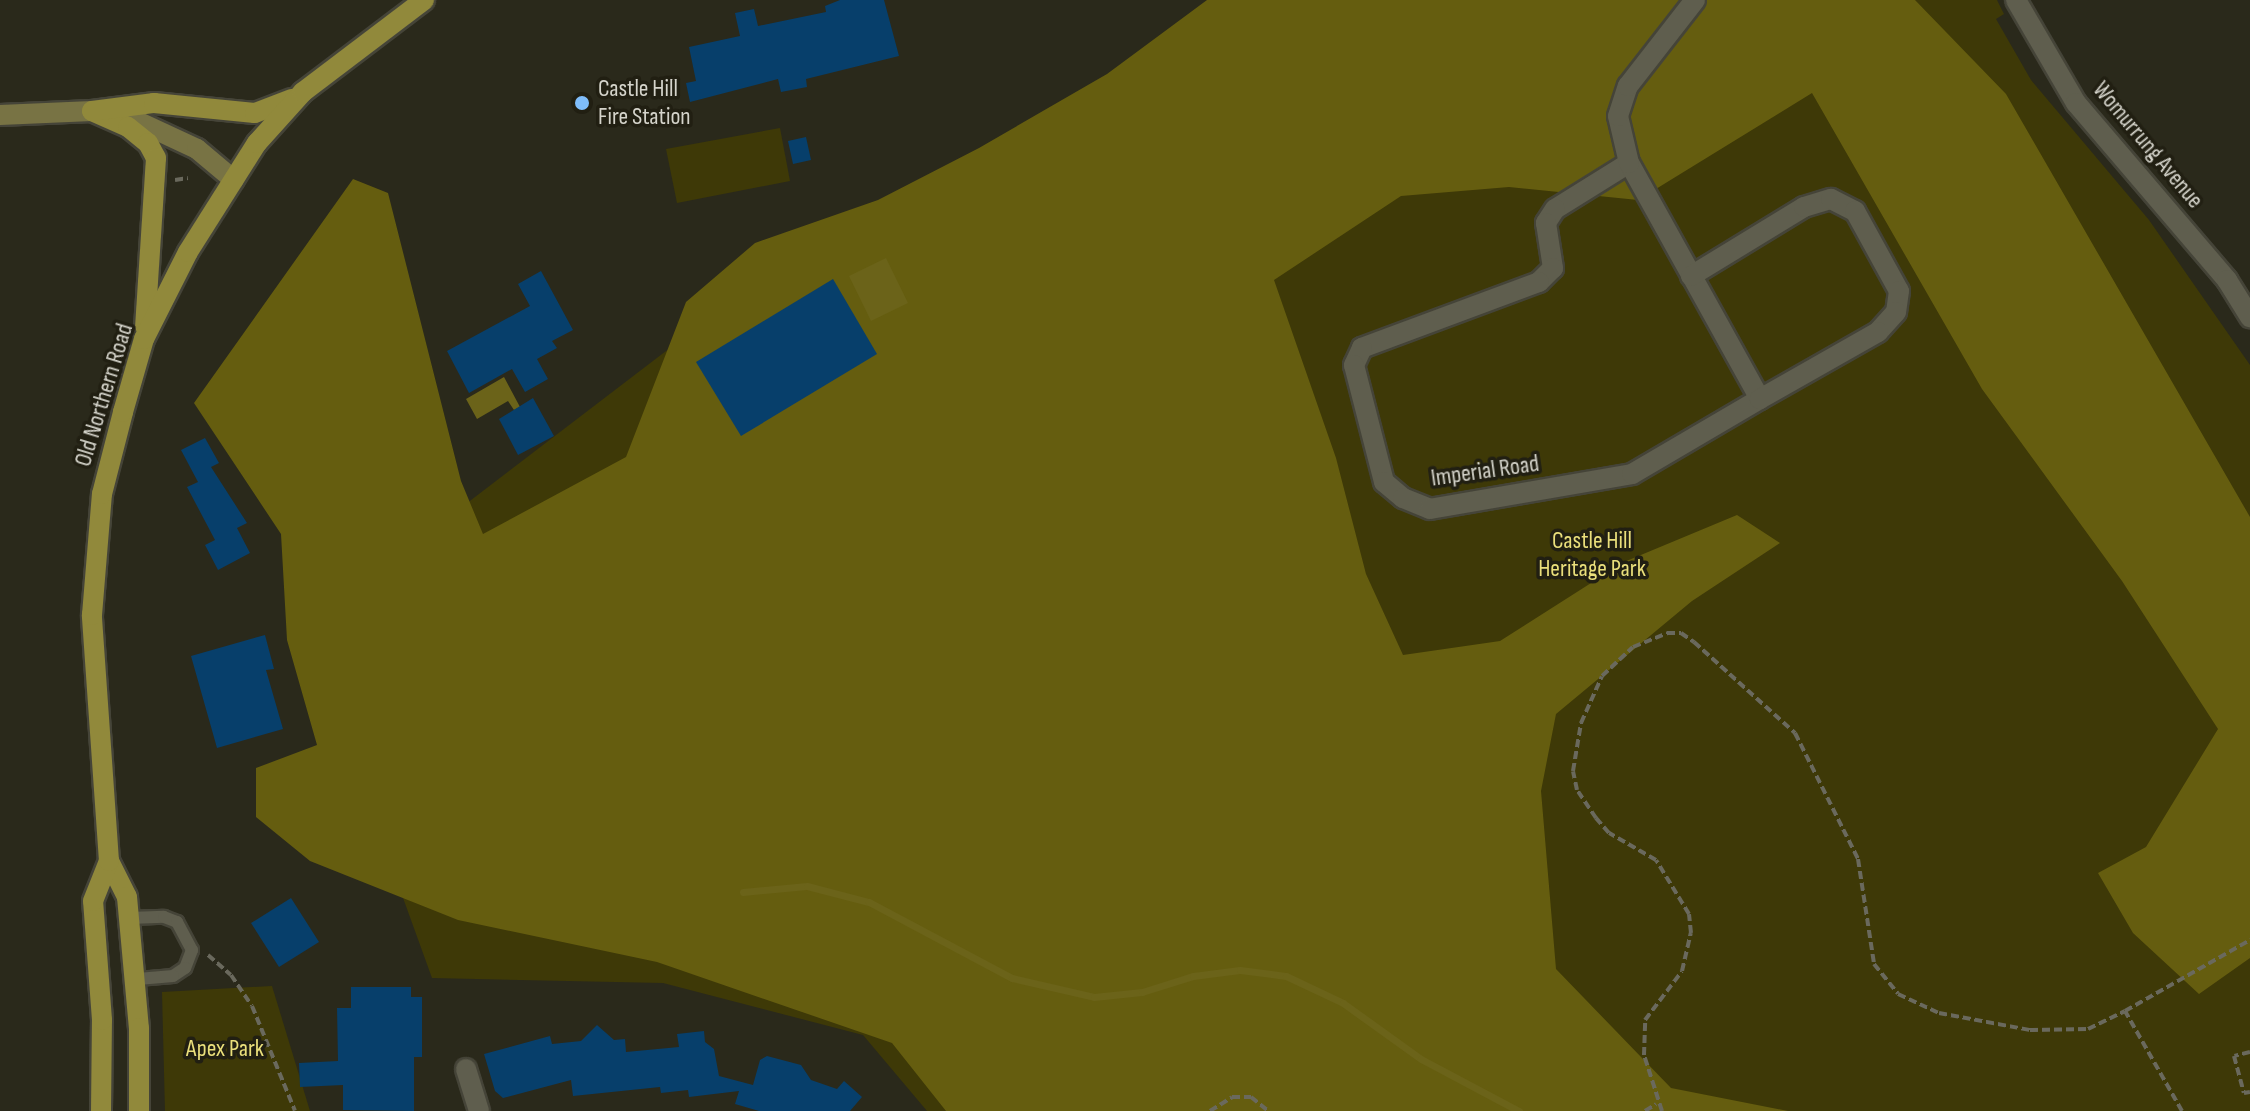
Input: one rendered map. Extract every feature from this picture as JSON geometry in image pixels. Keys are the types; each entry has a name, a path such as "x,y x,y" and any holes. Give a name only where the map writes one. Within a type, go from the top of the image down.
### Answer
{"main road":[{"name":"Old Northern Road","path":"139,1111 135,979 127,897 109,861 95,687 95,557 102,494 144,339 188,252 257,143 303,92 424,0"},
{"path":"0,115 92,111 154,103 255,113 303,92"},
{"path":"92,111 170,133 234,180"},
{"path":"92,111 128,127 148,143 156,158 144,339"},
{"name":"Old Northern Road","path":"101,1111 102,1020 93,901 109,861"}],"street":[{"path":"1691,276 1804,207 1831,199 1855,211 1899,291 1896,312 1878,332 1760,399 1691,276 1629,163 1618,116 1628,86 1695,0"},
{"name":"Womurrung Avenue","path":"2016,0 2076,103 2227,280 2250,317"},
{"name":"Imperial Road","path":"1629,163 1555,209 1546,223 1553,268 1539,282 1362,348 1354,365 1384,482 1403,498 1430,509 1632,474 1760,399"},
{"path":"466,1069 479,1111"}],"lane":[{"path":"129,918 171,919 188,938 192,950 185,968 173,976 135,979"}],"path":[{"path":"172,181 188,178"},
{"path":"1662,1111 1644,1055 1645,1020 1682,971 1691,923 1656,860 1609,833 1577,790 1573,771 1581,723 1602,676 1633,647 1667,633 1681,633 1694,642 1795,733 1858,859 1870,953 1880,976 1898,994 1939,1013 2058,1032 2088,1029 2250,940"},
{"path":"188,938 231,975 252,1006 295,1111"},
{"path":"2125,1011 2182,1111"},
{"path":"2250,1052 2234,1056 2244,1093 2250,1092"},
{"path":"1210,1111 1232,1097 1251,1097 1268,1111"},
{"path":"1645,1111 1657,1103"}],"green space":[{"name":"Castle Hill Heritage Park","path":"1255,0 1997,0 2004,14 1996,19 2031,80 2149,220 2250,365 2250,1111 927,1111 863,1035 663,983 432,978 305,627 666,351"},
{"path":"780,128 790,181 677,203 666,149"},
{"name":"Apex Park","path":"272,986 310,1111 165,1111 162,992"}],"shaded area":[{"name":"Castle Hill Heritage Park","path":"1207,0 1915,0 2006,94 2250,517 2250,958 2199,994 2133,933 2098,873 2146,847 2218,729 2122,581 1982,389 1812,93 1638,200 1509,187 1401,196 1274,280 1336,458 1366,574 1403,655 1500,641 1624,562 1737,515 1780,543 1692,601 1556,714 1541,791 1556,969 1671,1088 1788,1111 946,1111 892,1043 657,962 458,920 310,861 256,817 256,768 317,745 287,640 281,534 194,403 353,179 388,193 461,481 483,534 626,457 686,302 755,243 878,200 979,148 1107,74"},
{"path":"886,258 908,303 871,321 849,276"},
{"path":"504,377 520,407 514,410 508,401 477,419 466,399"}],"building":[{"path":"840,0 884,0 899,56 806,79 807,87 781,92 778,79 690,102 686,83 696,81 689,47 740,36 735,13 754,9 758,26 826,12 825,6"},
{"path":"806,137 811,160 793,164 788,141"},
{"path":"541,271 573,330 552,341 557,348 537,359 548,379 525,392 512,369 469,393 447,351 530,306 518,284"},
{"path":"833,279 877,354 741,436 696,362"},
{"path":"533,398 554,436 518,455 499,419"},
{"path":"205,438 219,463 211,467 247,523 237,528 250,553 218,570 205,545 215,540 187,487 198,482 181,450"},
{"path":"265,635 274,669 266,670 283,729 217,748 191,656"},
{"path":"291,898 319,942 279,967 251,923"},
{"path":"351,987 411,987 411,997 422,997 422,1057 414,1057 414,1111 343,1110 343,1085 300,1087 299,1063 338,1061 337,1008 351,1008"},
{"path":"597,1025 614,1040 625,1039 626,1052 679,1047 677,1034 704,1031 705,1042 714,1049 719,1076 753,1085 760,1060 767,1056 801,1065 811,1080 837,1089 844,1081 862,1097 850,1111 759,1111 735,1104 739,1091 689,1097 688,1090 661,1093 660,1087 573,1096 571,1080 503,1098 495,1091 484,1054 550,1036 552,1044 581,1041"}],"waterway":[{"path":"743,892 807,886 869,902 1012,978 1094,997 1142,992 1193,976 1240,970 1286,976 1343,1003 1421,1059 1519,1111"}],"place":[{"name":"Castle Hill Fire Station","path":"582,103"}]}
